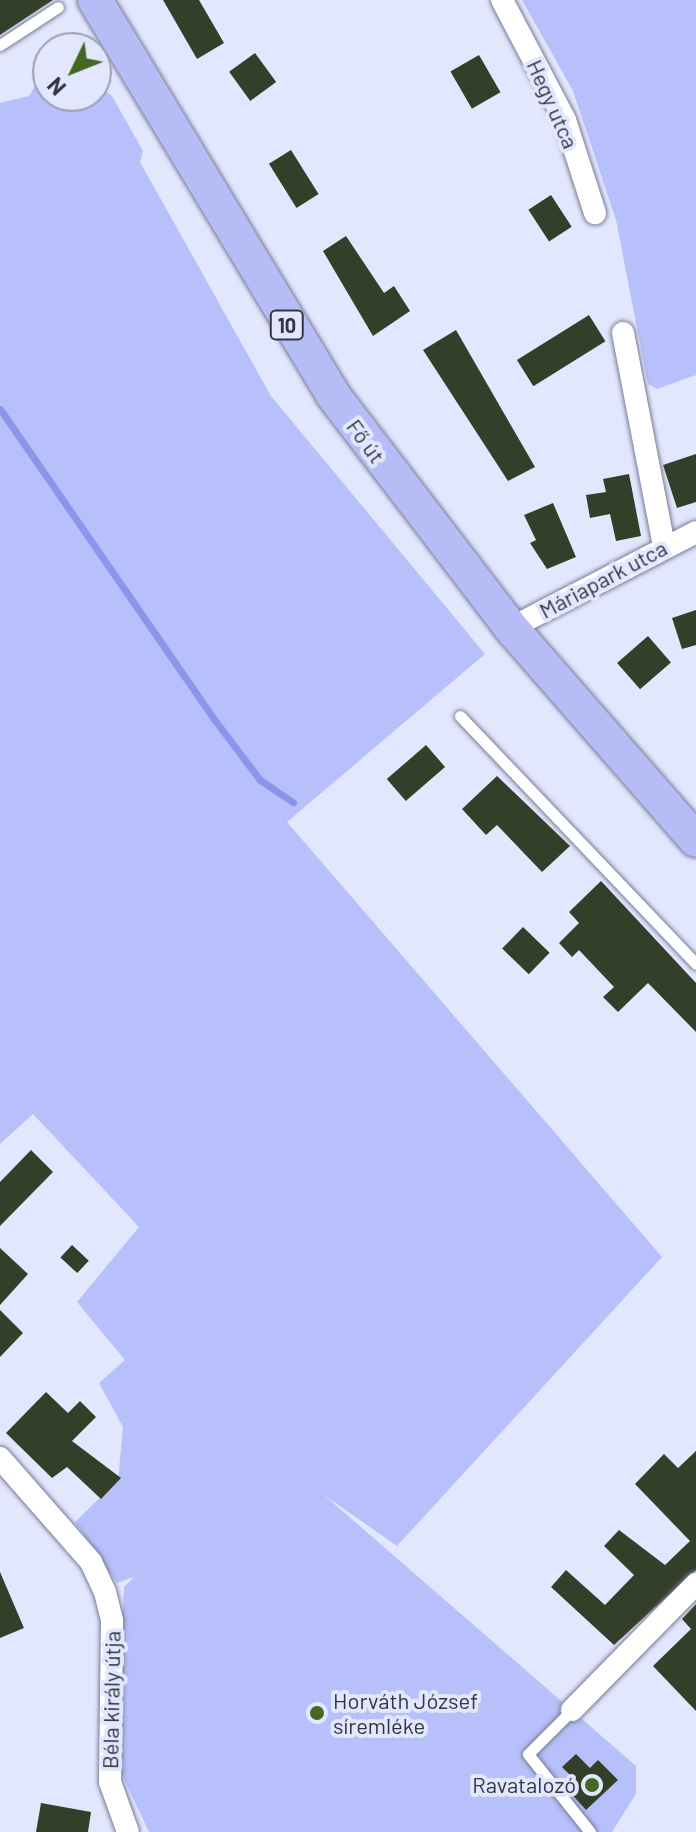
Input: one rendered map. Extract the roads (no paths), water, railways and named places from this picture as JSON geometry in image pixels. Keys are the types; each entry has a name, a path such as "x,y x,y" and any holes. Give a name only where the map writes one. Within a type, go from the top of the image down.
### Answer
{"main road":[{"name":"Fő út","path":"95,0 333,395 511,628 696,840"}],"street":[{"name":"Hegy utca","path":"502,0 565,120 595,213"},
{"path":"623,333 664,546"},
{"name":"Máriapark utca","path":"511,628 696,532"},
{"name":"Béla király útja","path":"0,1458 91,1562 105,1592 112,1621 110,1782 128,1832"},
{"path":"572,1710 696,1584"}],"lane":[{"path":"0,45 58,7"},
{"path":"460,716 696,964"},
{"path":"572,1710 528,1754 590,1832"}],"waterway":[{"path":"0,409 214,719 260,780 293,802"}],"place":[{"name":"Horváth József síremléke","path":"317,1713"},
{"name":"Ravatalozó","path":"592,1785"}]}
